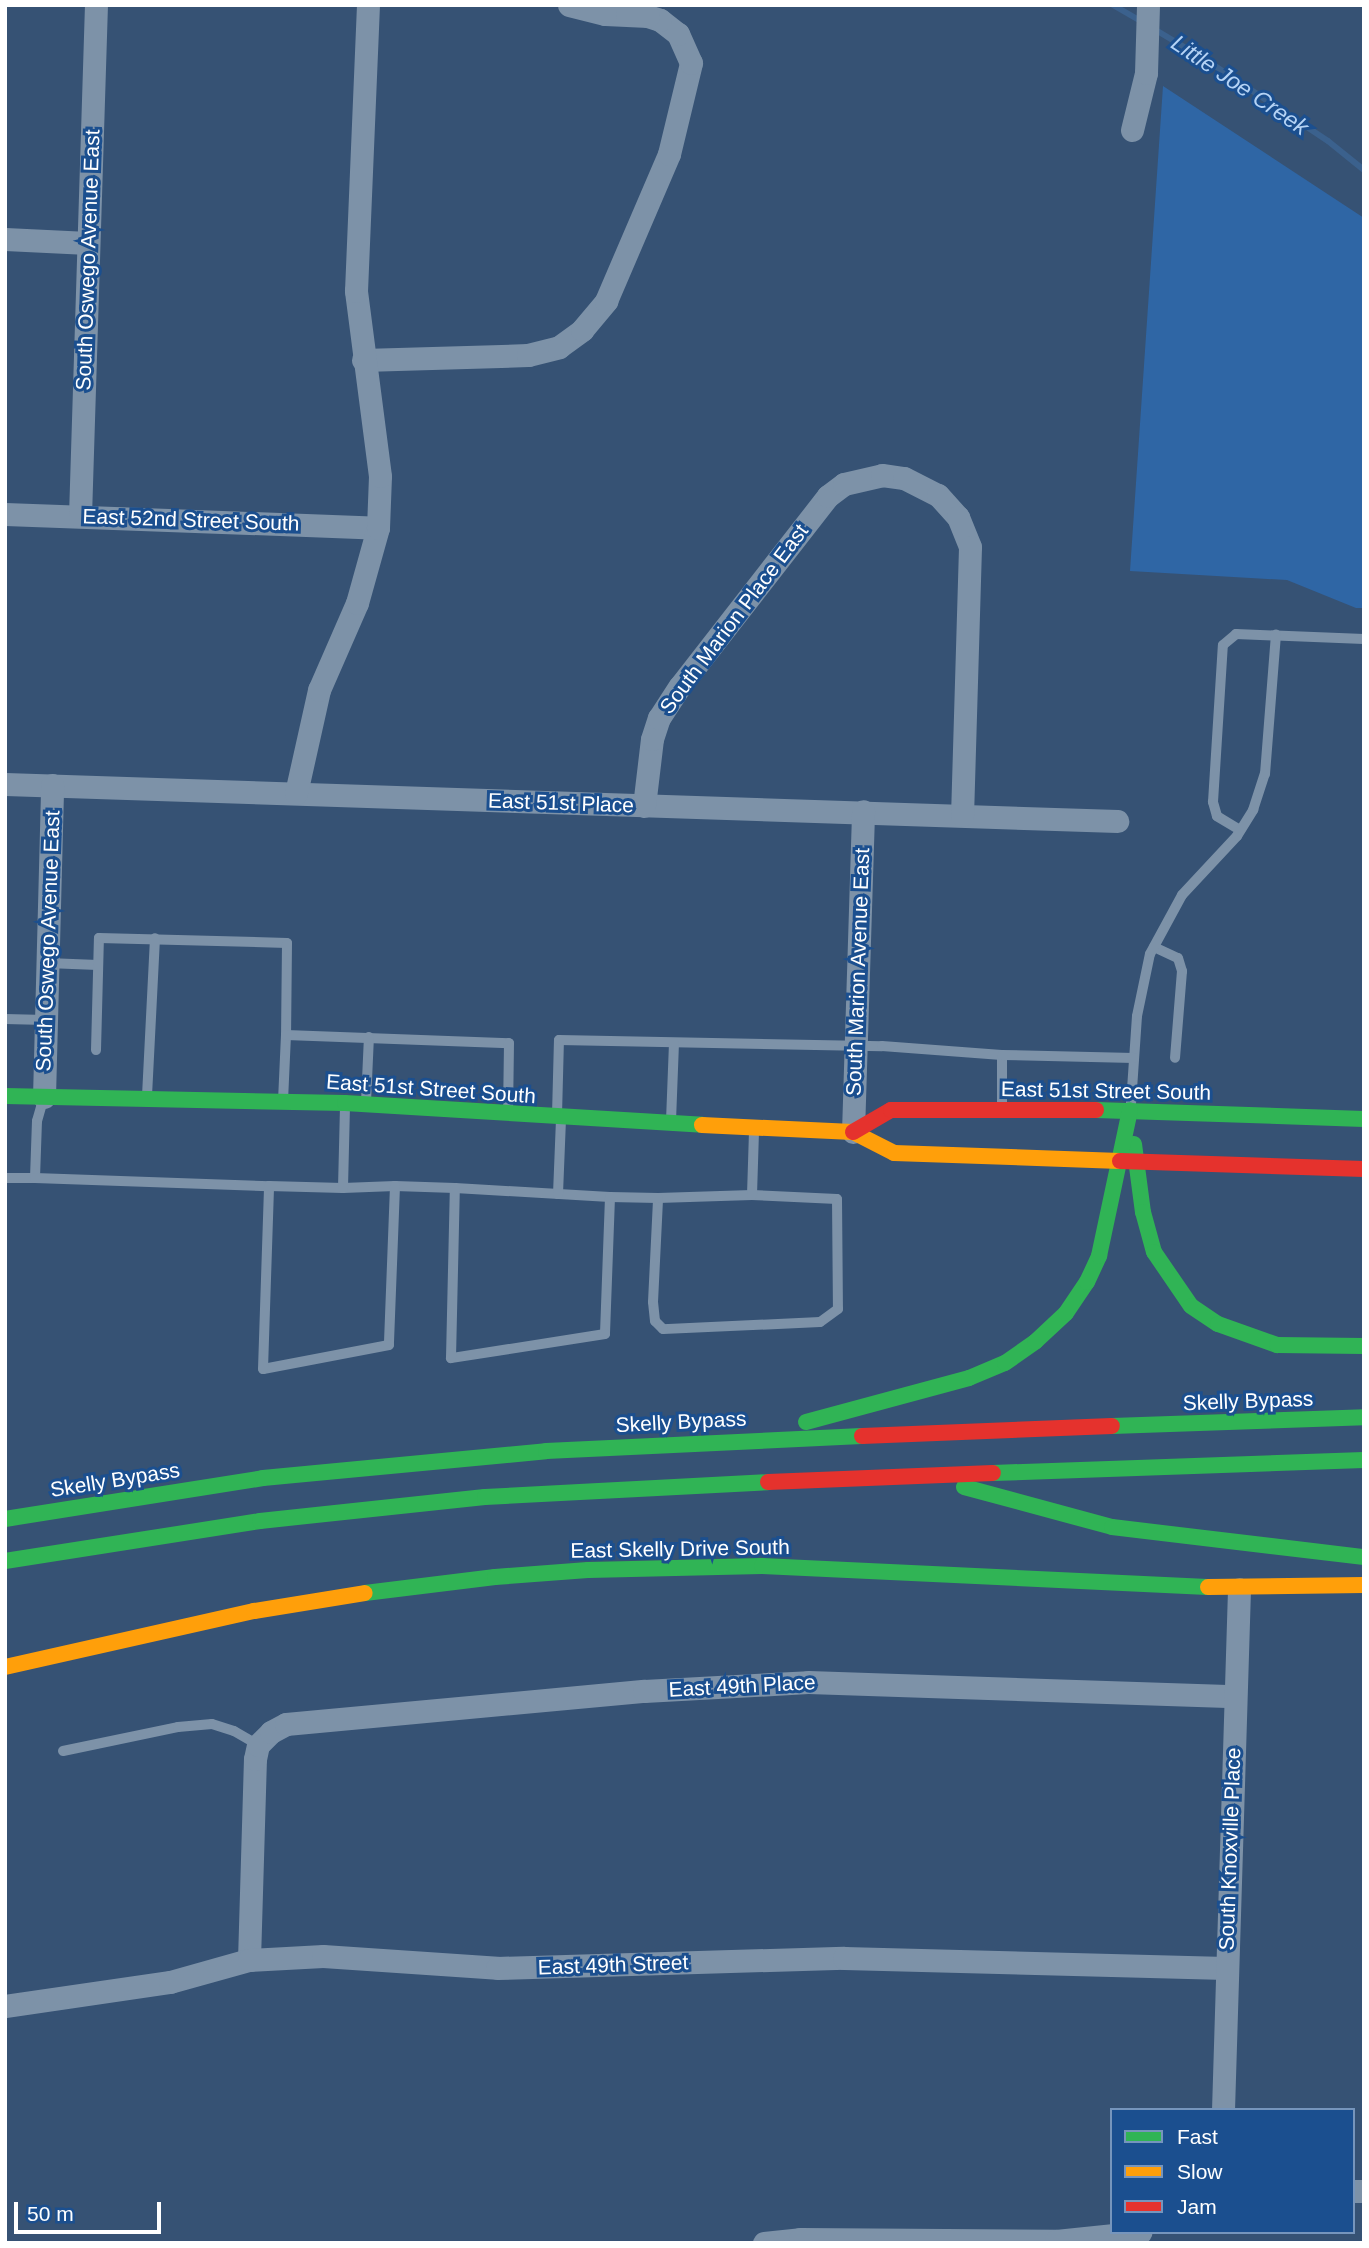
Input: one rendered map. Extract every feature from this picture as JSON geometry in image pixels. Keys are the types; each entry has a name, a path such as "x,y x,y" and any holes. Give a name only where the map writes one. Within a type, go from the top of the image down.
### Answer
{"main road":[{"name":"East 51st Street South","path":"5,1096 345,1103 559,1118 853,1132 894,1153 1364,1169"},
{"name":"East 51st Street South","path":"853,1132 891,1110 1130,1110 1364,1119"},
{"path":"742,1440 970,1378 1005,1363 1035,1342 1066,1313 1095,1265 1110,1215 1130,1110"},
{"path":"1130,1110 1143,1212 1154,1252 1191,1306 1218,1324 1277,1345 1364,1346"},
{"name":"Skelly Bypass","path":"5,1520 236,1482 413,1461 742,1440 1364,1417"},
{"path":"5,1561 260,1521 485,1497 644,1486 1364,1461"},
{"path":"925,1476 1112,1527 1364,1557"},
{"name":"East Skelly Drive South","path":"5,1667 227,1616 332,1597 482,1578 588,1570 762,1566 1239,1589 1364,1585"}],"street":[{"name":"South Oswego Avenue East","path":"80,516 96,5"},
{"path":"296,793 319,690 357,603 378,528 380,476 363,360 356,280 368,5"},
{"path":"363,360 528,355 559,347 582,330 606,301 668,154 691,63 684,43 670,28 648,16 605,14 569,5"},
{"path":"1132,130 1146,73 1148,5"},
{"path":"5,239 88,243"},
{"name":"South Marion Place East","path":"644,806 652,738 659,718 680,686 828,496 851,481 882,475 904,478 938,495 958,517 970,547 962,815"},
{"name":"East 52nd Street South","path":"5,514 378,528"},
{"name":"East 51st Place","path":"5,784 1117,821"},
{"name":"South Oswego Avenue East","path":"44,1097 52,785"},
{"name":"South Marion Avenue East","path":"853,1132 863,811"},
{"name":"South Knoxville Place","path":"1223,2108 1239,1589"},
{"name":"East 49th Place","path":"258,1745 271,1732 286,1724 738,1684 885,1683 1235,1696"},
{"path":"249,1960 255,1759 258,1745"},
{"name":"East 49th Street","path":"5,2006 170,1982 249,1960 323,1956 497,1968 844,1958 1226,1968"},
{"path":"764,2243 800,2239 1056,2241 1122,2234"}],"lane":[{"path":"1240,830 1217,816 1213,802 1223,645 1236,634 1364,639"},
{"path":"1130,1110 1137,1016 1154,947 1182,895 1240,830 1253,810 1265,774 1276,635"},
{"path":"96,1050 99,938 287,943 283,1102"},
{"path":"147,1098 156,939"},
{"path":"1154,947 1178,958 1182,971 1175,1058"},
{"path":"47,963 99,965"},
{"path":"5,1019 46,1020"},
{"path":"286,1035 509,1043 508,1115"},
{"path":"366,1105 369,1037"},
{"path":"558,1194 559,1040 855,1047 1002,1055 1134,1058"},
{"path":"671,1124 674,1043"},
{"path":"1002,1055 1002,1110"},
{"path":"35,1178 37,1121 44,1097"},
{"path":"343,1188 345,1103"},
{"path":"752,1195 754,1128"},
{"path":"5,1178 343,1188 395,1186 610,1197 752,1195 837,1199 838,1309 820,1322 663,1329 655,1321 653,1302 658,1198"},
{"path":"270,1186 263,1368 389,1345 395,1186"},
{"path":"455,1188 451,1358 605,1334 610,1197"},
{"path":"63,1751 178,1727 212,1724 234,1731 258,1745"}],"shaded area":[{"path":"1163,86 1364,218 1364,608 1356,608 1287,580 1130,571"}],"waterway":[{"name":"Little Joe Creek","path":"1113,5 1142,22"},
{"name":"Little Joe Creek","path":"1154,29 1328,141 1364,170"}],"traffic: fast":[{"path":"5,1096 345,1103 702,1125"},
{"path":"1096,1110 1364,1119"},
{"path":"806,1422 969,1378 1005,1363 1035,1342 1066,1313 1087,1282 1099,1256 1130,1110"},
{"path":"1134,1144 1143,1212 1154,1252 1191,1306 1218,1324 1277,1345 1364,1346"},
{"path":"1112,1426 1364,1417"},
{"path":"5,1519 263,1478 546,1451 862,1436"},
{"path":"993,1473 1364,1460"},
{"path":"5,1561 260,1521 485,1497 768,1482"},
{"path":"964,1487 1112,1527 1364,1557"},
{"path":"365,1593 495,1577 588,1570 762,1566 1208,1587"}],"traffic: slow":[{"path":"702,1125 853,1132 894,1153 1120,1161"},
{"path":"1208,1587 1364,1585"},
{"path":"5,1667 254,1611 365,1593"}],"traffic: jam":[{"path":"853,1132 891,1110 1096,1110"},
{"path":"1120,1161 1364,1169"},
{"path":"862,1436 1112,1426"},
{"path":"768,1482 993,1473"}]}
